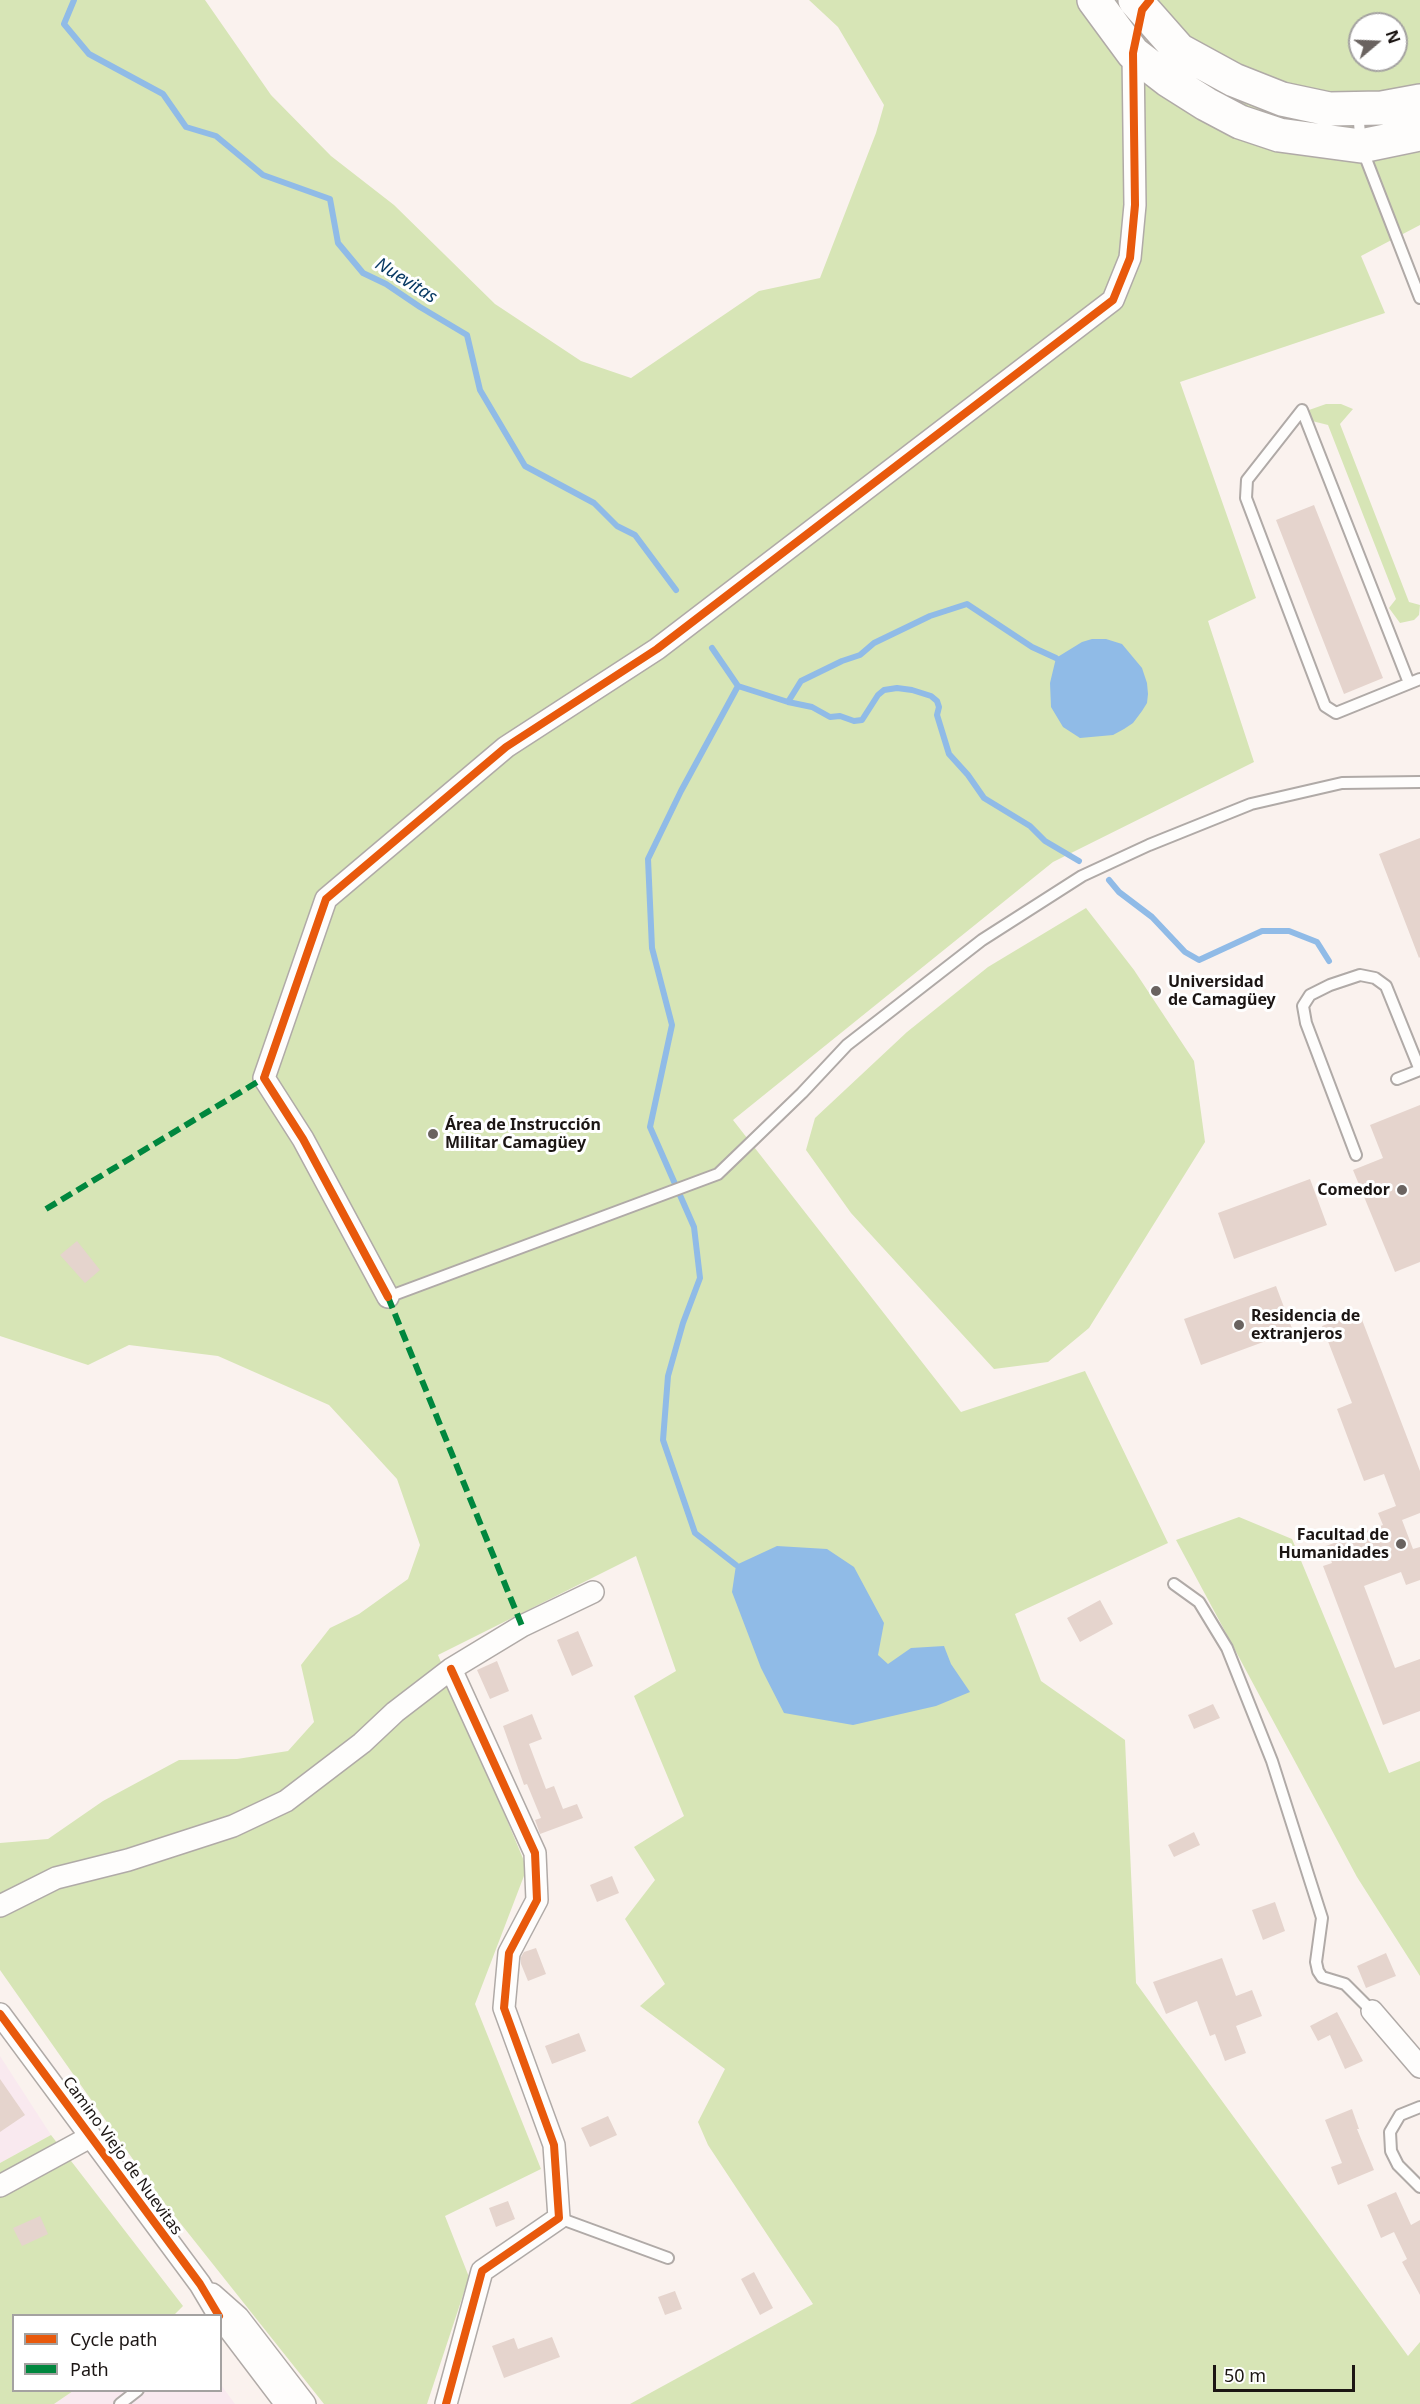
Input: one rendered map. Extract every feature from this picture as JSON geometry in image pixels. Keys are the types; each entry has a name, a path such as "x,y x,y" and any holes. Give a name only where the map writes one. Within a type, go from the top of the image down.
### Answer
{"main road":[{"path":"1094,0 1133,53 1187,92 1240,122 1279,135 1361,146 1420,134"},
{"path":"1135,0 1179,50 1234,80 1282,99 1329,109 1382,108 1420,101"}],"street":[{"path":"388,1297 303,1139 264,1078 326,899 506,747 657,649 1113,300 1130,258 1135,206 1133,53"},
{"path":"0,1906 56,1878 128,1860 234,1826 285,1801 362,1743 395,1712 451,1669 522,1626 593,1592"},
{"path":"446,2404 482,2271 559,2218 554,2145 504,2008 509,1953 537,1900 535,1852 451,1669"},
{"path":"1372,2012 1420,2067"},
{"name":"Camino Viejo de Nuevitas","path":"0,2014 200,2284 220,2314"},
{"path":"0,2186 90,2137"},
{"name":"Camino Viejo de Nuevitas","path":"225,2322 286,2404"},
{"name":"Camino Viejo de Nuevitas","path":"225,2322 305,2404"}],"lane":[{"path":"1357,109 1361,146 1420,298"},
{"path":"1302,410 1415,681 1336,713 1325,706 1246,498 1248,480 1302,410"},
{"path":"388,1297 718,1174 802,1093 847,1045 982,940 1082,876 1149,845 1251,804 1342,783 1420,782"},
{"path":"1356,1155 1306,1023 1304,1005 1310,994 1360,975 1375,978 1386,986 1420,1070 1397,1079"},
{"path":"1174,1584 1199,1602 1211,1619 1227,1648 1272,1761 1322,1918 1316,1962 1318,1971 1322,1977 1345,1984 1372,2012"},
{"path":"1420,2107 1400,2115 1390,2132 1391,2151 1398,2165 1420,2187"},
{"path":"559,2218 668,2258"},
{"path":"122,2403 137,2392"}],"shaded area":[{"path":"0,2056 51,2135 0,2163"},
{"path":"222,2386 235,2404 54,2404 72,2392 222,2392"}],"green space":[{"path":"0,0 205,0 271,95 331,156 394,205 495,304 581,361 631,378 759,291 820,278 876,133 884,105 838,27 809,0 1420,0 1420,225 1361,256 1385,313 1180,382 1256,598 1208,621 1254,762 1053,862 733,1120 961,1412 1085,1371 1168,1543 1015,1614 1041,1681 1125,1740 1136,1983 1408,2356 1420,2342 1420,2404 630,2404 813,2304 708,2145 698,2122 725,2069 640,2006 665,1984 625,1919 655,1880 634,1847 684,1816 634,1696 676,1671 636,1556 438,1655 527,1868 475,2004 541,2169 445,2216 469,2277 427,2404 324,2404 158,2195 0,1970 0,1843 48,1839 103,1801 179,1760 237,1759 288,1751 314,1722 301,1665 330,1628 359,1614 408,1579 420,1545 397,1479 329,1405 218,1356 129,1345 88,1365 0,1336"},
{"path":"1326,404 1341,404 1353,409 1340,424 1409,602 1420,605 1419,615 1414,620 1400,623 1389,608 1396,599 1328,425 1312,421 1309,410"},
{"path":"1086,908 1134,970 1194,1061 1205,1142 1089,1328 1048,1362 994,1369 851,1213 806,1150 815,1118 907,1032 988,967"},
{"path":"1239,1517 1292,1539 1389,1773 1420,1761 1420,1976 1357,1877 1176,1540"},
{"path":"51,2135 183,2306 175,2314 12,2314 12,2392 72,2392 54,2404 0,2404 0,2163"}],"water":[{"path":"1106,639 1122,644 1142,668 1147,683 1147,703 1133,723 1113,735 1080,738 1063,727 1051,707 1050,683 1056,658 1082,642"},
{"path":"777,1546 827,1549 854,1567 884,1623 878,1655 888,1664 911,1648 944,1646 951,1664 970,1692 936,1706 853,1725 784,1713 761,1668 732,1592 736,1565"}],"building":[{"path":"1314,505 1383,678 1344,694 1276,520"},
{"path":"1420,838 1420,957 1419,958 1379,854"},
{"name":"Comedor","path":"1420,1105 1420,1262 1395,1272 1353,1170 1383,1158 1370,1125"},
{"path":"1310,1179 1327,1225 1234,1259 1218,1213"},
{"path":"77,1241 100,1270 85,1283 60,1255"},
{"name":"Residencia de extranjeros","path":"1276,1286 1293,1331 1201,1365 1184,1319"},
{"path":"1359,1312 1420,1471 1420,1513 1402,1520 1413,1549 1420,1547 1420,1580 1406,1585 1401,1572 1364,1586 1395,1668 1420,1659 1420,1711 1383,1725 1323,1566 1332,1563 1326,1546 1383,1525 1378,1513 1396,1506 1384,1474 1364,1481 1337,1409 1352,1403 1322,1326"},
{"path":"1100,1600 1113,1624 1080,1642 1067,1618"},
{"path":"578,1631 593,1666 572,1676 557,1640"},
{"path":"497,1661 509,1691 490,1699 477,1670"},
{"path":"1213,1704 1220,1718 1194,1729 1188,1715"},
{"path":"532,1714 542,1739 529,1744 546,1789 554,1786 563,1809 577,1804 583,1818 540,1834 535,1820 541,1818 527,1784 524,1785 503,1726"},
{"path":"1194,1832 1200,1845 1174,1857 1168,1845"},
{"path":"612,1876 619,1893 597,1902 590,1885"},
{"path":"1275,1902 1285,1931 1263,1940 1252,1910"},
{"path":"536,1948 546,1974 528,1981 521,1964 521,1957 524,1952"},
{"path":"1386,1953 1396,1976 1366,1988 1357,1966"},
{"path":"1222,1958 1236,1996 1252,1990 1262,2016 1236,2026 1246,2053 1225,2061 1215,2034 1210,2036 1197,2001 1166,2014 1153,1982"},
{"path":"1337,2012 1363,2061 1345,2069 1330,2035 1318,2041 1310,2026"},
{"path":"579,2033 586,2051 552,2064 545,2046"},
{"path":"0,2079 25,2115 0,2132"},
{"path":"1352,2109 1359,2129 1357,2129 1374,2170 1338,2185 1331,2167 1342,2163 1325,2120"},
{"path":"608,2116 617,2135 590,2147 581,2128"},
{"path":"1396,2192 1411,2225 1420,2220 1420,2295 1402,2262 1407,2259 1394,2232 1381,2238 1367,2205"},
{"path":"508,2201 515,2219 496,2227 489,2208"},
{"path":"40,2216 48,2234 22,2246 13,2228"},
{"path":"754,2272 773,2308 760,2315 741,2279"},
{"path":"675,2291 682,2309 665,2315 658,2297"},
{"path":"552,2337 560,2357 504,2378 492,2346 514,2338 518,2349"}],"waterway":[{"name":"Nuevitas","path":"74,0 64,24 89,54 163,94 186,127 216,136 263,175 330,199 338,243 363,273 386,284 467,335 480,390 525,466 594,503 617,526 635,535 676,590"},
{"path":"788,702 801,681 860,655 874,643 930,616 967,604 1032,647 1056,658"},
{"path":"712,648 738,686 812,707 830,717 840,716 854,721 862,720 878,695 884,690 897,688 931,696 937,701 939,707 937,715 949,754 984,798 1030,826 1045,841 1079,861"},
{"path":"736,1565 695,1533 663,1440 668,1376 683,1323 700,1278 694,1227 650,1127 672,1025 652,948 648,859 681,791 738,686"},
{"path":"1109,880 1119,892 1152,917 1185,952 1199,960 1262,931 1289,931 1317,942 1329,961"}],"marked path":[{"path":"46,1209 264,1078"},
{"path":"388,1297 522,1626"}],"cycle path":[{"path":"388,1297 303,1139 264,1078 326,899 506,747 657,649 1113,300 1130,258 1135,205 1133,53 1142,10 1150,0"},
{"path":"446,2404 482,2271 559,2218 554,2145 504,2008 509,1953 537,1900 535,1853 451,1669"},
{"path":"0,2014 200,2284 218,2314"}],"place":[{"name":"Universidad de Camagüey","path":"1156,991"},
{"name":"Área de Instrucción Militar Camagüey","path":"433,1134"},
{"name":"Comedor","path":"1402,1190"},
{"name":"Residencia de extranjeros","path":"1239,1325"},
{"name":"Facultad de Humanidades","path":"1401,1544"}]}
